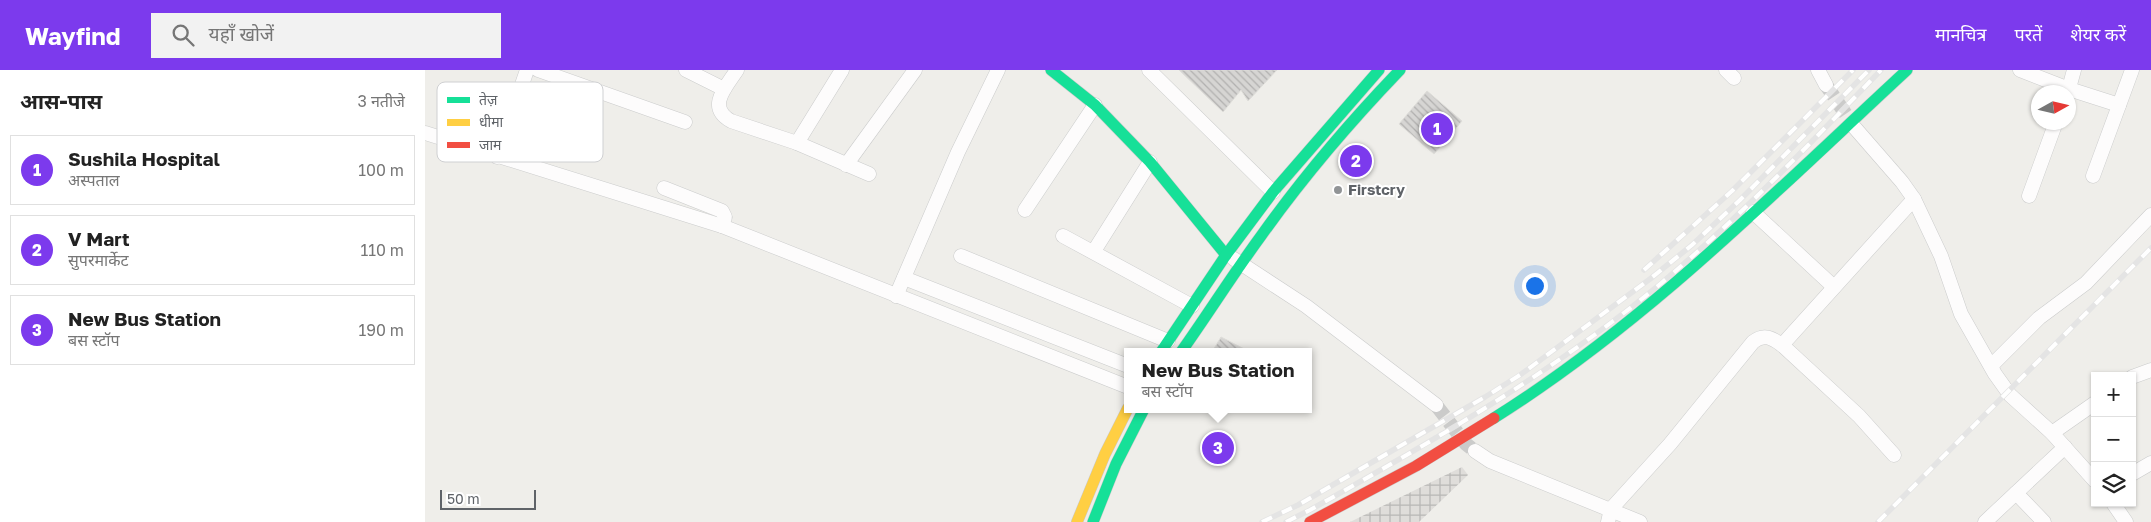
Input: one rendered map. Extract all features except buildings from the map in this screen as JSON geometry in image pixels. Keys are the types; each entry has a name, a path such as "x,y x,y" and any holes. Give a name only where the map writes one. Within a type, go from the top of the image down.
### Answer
{"street":[{"path":"523,82 527,70"},
{"path":"538,70 572,82"},
{"path":"685,70 724,89"},
{"path":"737,70 724,89 718,104 721,116 797,143 869,174"},
{"path":"797,143 842,70"},
{"path":"846,165 915,70"},
{"path":"896,296 958,152 998,70"},
{"path":"1051,70 1095,104 1150,162 1226,255 1242,263 1307,306 1436,405"},
{"path":"1149,70 1273,192"},
{"path":"961,256 1164,346 1226,255 1273,192 1379,70"},
{"path":"1184,348 1242,263 1318,160 1400,70"},
{"path":"1818,70 1826,85"},
{"path":"1310,522 1416,466 1512,406 1567,368 1686,275 1907,70"},
{"path":"2020,70 2054,85"},
{"path":"2070,85 2074,70"},
{"path":"2093,176 2132,70"},
{"path":"603,93 685,122"},
{"path":"2076,93 2119,105"},
{"path":"1025,210 1095,104"},
{"path":"1855,128 1914,199 1941,256 1961,314 1991,366 2010,394 2052,433 2091,476"},
{"path":"2029,196 2053,130"},
{"path":"425,133 437,137"},
{"path":"513,162 722,226 1124,385"},
{"path":"1094,251 1150,162"},
{"path":"664,188 721,212 725,217 722,226"},
{"path":"1782,345 1914,199"},
{"path":"1753,212 1834,287"},
{"path":"1991,366 2039,318 2086,283 2151,215"},
{"path":"1063,236 1094,251 1192,306"},
{"path":"904,278 1124,364"},
{"path":"1609,516 1753,342 1764,336 1772,338 1782,345 1859,416 1894,455"},
{"path":"2136,376 2151,370"},
{"path":"2052,433 2091,406"},
{"path":"1077,522 1105,454 1126,413"},
{"path":"1093,522 1109,478 1127,438 1142,413"},
{"path":"1985,522 2065,447"},
{"path":"1475,451 1490,461 1609,516 1641,522"},
{"path":"2136,471 2151,462"},
{"path":"2016,493 2044,522"},
{"path":"2116,507 2126,522"}],"shaded area":[{"path":"1462,467 1468,475 1419,522 1350,522"}],"tunnel":[{"path":"1826,85 1855,128"},
{"path":"1436,405 1466,444 1475,451"}],"railway":[{"path":"1644,270 1732,191 1853,70"},
{"path":"1262,522 1298,505 1485,397 1520,375 1650,279 1692,245 1740,200 1869,70"},
{"path":"1286,522 1400,459 1489,405 1576,348 1618,317 1659,285 1717,234 1881,70"},
{"path":"1878,522 2151,248"}],"traffic: fast":[{"path":"1051,70 1095,105 1150,162 1226,255"},
{"path":"1164,348 1226,255 1273,192 1379,70"},
{"path":"1184,348 1293,192 1345,130 1400,70"},
{"path":"1494,418 1605,340 1657,298 1759,208 1907,70"},
{"path":"1093,522 1116,464 1142,413"}],"traffic: slow":[{"path":"1077,522 1105,454 1126,413"}],"traffic: jam":[{"path":"1310,522 1416,466 1494,418"}],"place":[{"name":"Sushila Hospital","path":"1437,129"},
{"name":"V Mart","path":"1356,161"},
{"name":"Firstcry","path":"1338,190"},
{"name":"New Bus Station","path":"1218,448"}]}
